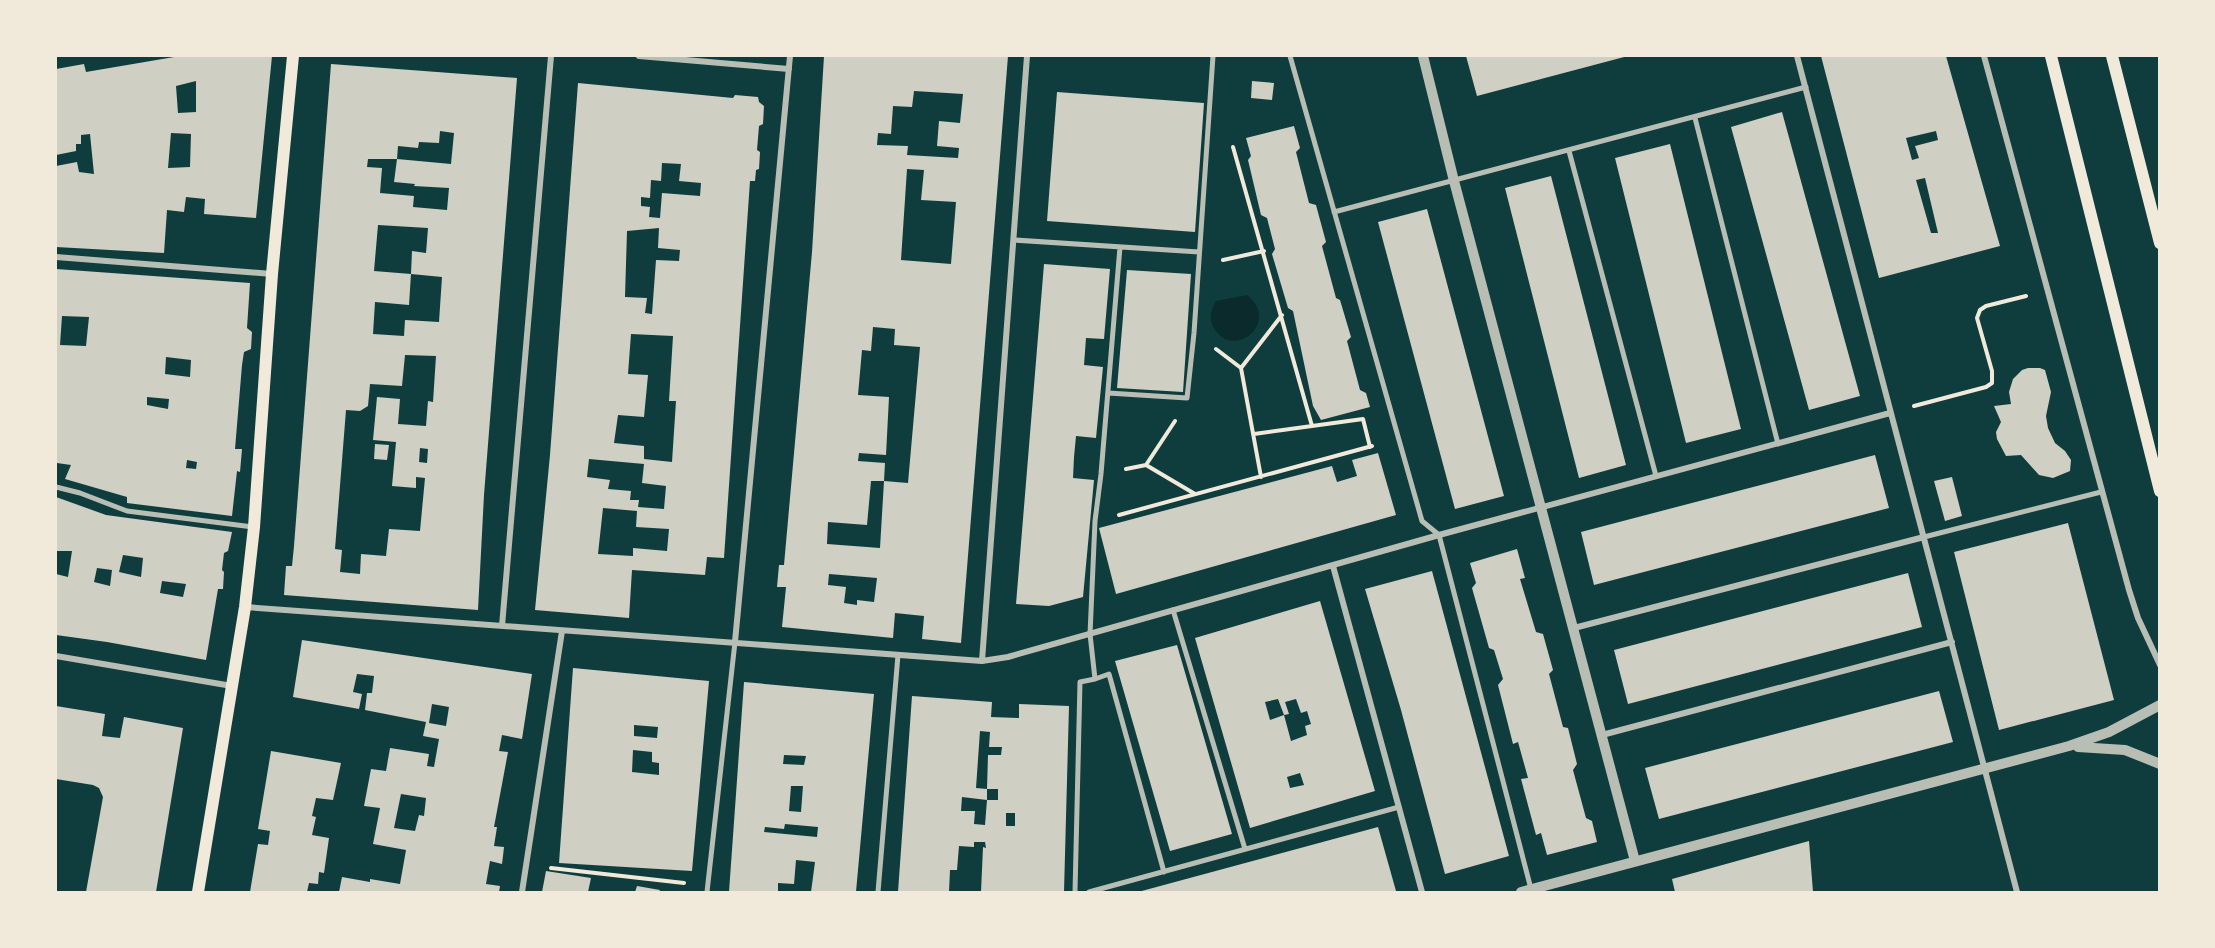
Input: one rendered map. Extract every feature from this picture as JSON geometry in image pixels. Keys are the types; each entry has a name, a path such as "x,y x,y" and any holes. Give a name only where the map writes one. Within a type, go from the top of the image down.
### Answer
{"main road":[{"path":"198,892 245,607 254,527 272,274 293,56"},
{"path":"2051,56 2160,490"},
{"path":"2112,56 2160,243"}],"street":[{"path":"502,626 551,56"},
{"path":"639,56 789,69"},
{"path":"707,892 735,642 790,56"},
{"path":"982,662 1027,56"},
{"path":"1108,393 1187,398 1194,333 1214,56"},
{"path":"1290,56 1422,522 1439,535 1527,891 2068,746 2109,732 2160,705"},
{"path":"1423,56 1454,181 1635,861"},
{"path":"1797,56 2017,892"},
{"path":"1984,56 2129,590 2141,625 2160,664"},
{"path":"1334,212 1806,87"},
{"path":"1695,118 1778,444"},
{"path":"1569,151 1656,476"},
{"path":"1014,240 1199,252"},
{"path":"1095,679 1090,634 1095,521 1120,247"},
{"path":"56,257 272,274"},
{"path":"245,607 982,662 1008,657 1439,535 1890,413"},
{"path":"56,487 80,493 127,511 254,527"},
{"path":"1574,628 2101,492"},
{"path":"1333,566 1422,892"},
{"path":"1173,610 1245,849"},
{"path":"522,892 562,631"},
{"path":"1602,735 1952,642"},
{"path":"878,892 898,655"},
{"path":"56,656 233,686"},
{"path":"1075,892 1080,682 1109,674 1164,872"},
{"path":"2068,746 2125,750 2160,764"},
{"path":"1089,892 1399,807"}],"path":[{"path":"1209,118 1227,124 1312,426"},
{"path":"1198,265 1264,251"},
{"path":"1890,413 1986,387 1992,383 1992,371 1977,318 1980,310 1986,306 2048,290"},
{"path":"1242,368 1282,315"},
{"path":"1194,333 1242,368 1261,477"},
{"path":"1146,465 1187,398"},
{"path":"1254,434 1363,419 1370,447"},
{"path":"1095,521 1398,438"},
{"path":"1101,474 1146,465 1195,494"},
{"path":"527,865 708,885"}],"water":[{"path":"1247,295 1256,306 1259,317 1257,326 1242,339 1232,341 1222,337 1211,321 1216,301"}],"building":[{"path":"180,56 272,56 256,218 204,214 205,199 186,197 184,212 167,210 164,253 56,247 56,166 77,162 79,172 94,174 90,134 81,135 81,144 76,144 76,151 56,155 56,69 84,64 86,72","holes":["196,81 196,112 178,113 176,86","171,133 191,134 190,167 168,168"]},
{"path":"824,56 1008,56 961,643 922,639 924,616 895,613 893,638 782,627 786,587 777,587 779,565 784,565 812,252","holes":["914,91 963,94 960,123 939,121 937,146 959,148 958,158 907,155 908,146 877,145 878,133 891,134 893,106 912,107","907,169 924,170 921,200 956,202 951,264 901,260","873,327 895,329 894,345 920,347 908,483 884,481 885,463 858,461 859,453 886,455 889,397 858,395 862,350 871,351","871,481 884,481 880,548 827,544 828,522 867,525","829,574 877,578 874,602 857,600 857,605 844,603 846,587 828,585"]},
{"path":"1466,56 1628,56 1477,96"},
{"path":"1821,56 1946,56 2000,246 1879,278","holes":["1936,131 1938,140 1915,146 1919,158 1912,160 1906,138","1925,178 1938,233 1931,233 1916,180"]},
{"path":"331,64 517,78 484,495 478,610 284,595 286,566 292,566","holes":["440,131 454,133 451,164 397,159 398,146 418,148 419,142 439,143","368,159 397,159 394,182 415,184 414,186 449,188 447,210 413,207 414,196 380,193 382,168 367,167","378,225 428,228 426,253 412,251 411,274 374,271","411,274 442,277 439,322 405,320 404,336 373,334 375,302 409,305","405,355 436,356 433,402 428,401 426,426 398,424 400,399 377,397 373,440 396,442 392,486 416,488 416,477 425,478 420,531 389,529 386,556 361,554 360,574 340,572 342,550 335,549 346,410 360,411 368,406 370,384 402,386","420,448 428,449 427,463 419,462"]},
{"path":"1252,81 1274,83 1272,100 1251,98"},
{"path":"578,83 733,98 735,95 758,97 759,102 764,106 763,124 759,126 757,150 760,152 759,169 756,170 755,181 750,181 724,558 707,557 705,575 632,570 629,618 535,610 550,455","holes":["662,163 681,164 679,181 701,183 700,196 662,193 660,218 649,217 650,207 641,206 641,197 650,198 651,180 661,181","659,228 658,248 680,250 679,261 656,260 652,314 645,313 647,298 625,297 627,231","631,334 673,336 669,401 676,401 672,462 644,459 644,446 614,443 618,415 644,417 648,375 628,374","589,459 644,464 642,483 666,486 664,509 638,507 639,500 630,500 631,491 608,489 610,480 587,477","603,508 637,511 636,527 669,529 667,551 633,548 633,556 598,554"]},
{"path":"1057,92 1204,103 1195,232 1047,221"},
{"path":"1782,112 1860,396 1809,410 1731,127"},
{"path":"1294,126 1300,148 1296,152 1309,203 1316,205 1326,242 1322,246 1336,298 1340,300 1351,337 1347,341 1360,390 1366,393 1370,407 1321,420 1313,406 1293,311 1288,308 1272,254 1275,249 1267,218 1261,215 1248,160 1251,156 1246,138"},
{"path":"1670,144 1741,429 1686,443 1615,158"},
{"path":"1551,176 1626,465 1579,478 1505,188"},
{"path":"1427,209 1504,496 1455,509 1378,222"},
{"path":"1044,264 1110,269 1104,339 1086,338 1084,365 1103,367 1096,438 1076,436 1074,457 1073,478 1094,480 1083,597 1049,606 1016,604"},
{"path":"56,269 250,283 247,328 252,332 251,349 244,352 242,365 235,449 242,449 232,516 127,503 127,497 65,479 71,465 57,463","holes":["62,316 89,317 86,346 60,345","166,357 191,360 190,377 165,374","147,397 169,399 168,409 147,405","187,460 197,462 196,469 186,468"]},
{"path":"1127,270 1191,274 1183,392 1117,388"},
{"path":"2028,368 2045,370 2051,392 2046,416 2048,428 2055,443 2071,460 2070,471 2053,478 2039,475 2021,455 2006,456 1997,439 1996,432 2001,422 1994,406 2011,404 2009,392 2013,379 2022,370"},
{"path":"375,444 389,445 387,460 374,459"},
{"path":"1378,453 1396,515 1116,594 1099,528 1332,466 1337,482 1357,476 1352,460"},
{"path":"1875,455 1889,508 1594,585 1581,532"},
{"path":"1952,477 1962,516 1945,521 1934,481"},
{"path":"56,497 106,515 232,532 228,551 224,553 223,589 218,589 206,660 56,635 56,574 68,577 72,551 56,551","holes":["123,555 143,558 141,577 119,572","97,568 112,570 110,586 94,582","162,581 186,584 183,597 160,593"]},
{"path":"2068,523 2114,700 1999,730 1954,552"},
{"path":"1517,549 1525,578 1520,579 1536,632 1543,634 1553,670 1549,674 1563,727 1568,728 1577,764 1573,770 1586,818 1592,821 1597,842 1547,855 1541,833 1536,835 1521,779 1528,778 1518,742 1513,744 1498,685 1503,679 1494,650 1489,648 1472,588 1476,583 1470,563"},
{"path":"1432,571 1509,856 1445,874 1401,710 1365,589"},
{"path":"1908,573 1922,627 1628,704 1614,650"},
{"path":"1320,601 1375,791 1250,828 1195,638","holes":["1278,699 1284,715 1270,720 1265,702","1296,699 1301,713 1307,711 1311,724 1305,726 1307,735 1291,741 1284,715 1289,714 1285,702","1300,773 1304,785 1290,788 1287,777"]},
{"path":"302,640 532,674 522,739 502,735 499,751 508,752 494,827 497,827 494,846 504,847 502,864 490,861 486,884 500,886 499,892 339,892 342,877 400,884 406,850 373,844 380,808 364,806 371,769 386,771 390,748 429,754 427,766 434,767 439,739 423,736 426,722 365,710 367,693 372,693 374,676 357,674 353,692 362,694 359,709 293,697","holes":["432,704 449,707 446,726 429,723","401,794 426,798 424,816 419,815 415,831 394,828"]},
{"path":"1177,645 1232,834 1170,851 1115,661"},
{"path":"573,668 709,681 692,871 559,863","holes":["634,725 658,727 657,738 634,736","633,750 652,752 652,762 659,763 659,775 632,772"]},
{"path":"744,682 874,694 856,892 811,892 815,862 796,860 794,884 778,883 778,892 729,892","holes":["784,755 806,756 804,765 783,764","791,786 803,786 801,812 789,811","785,824 818,827 817,837 764,832 765,827 784,829"]},
{"path":"1939,691 1953,742 1659,819 1645,768"},
{"path":"912,696 992,702 991,717 1019,718 1019,704 1069,706 1064,892 981,892 983,847 986,848 985,842 974,842 974,847 959,846 957,870 950,870 949,892 898,892","holes":["980,731 990,732 989,747 1002,747 1001,755 988,755 987,789 976,788","987,789 998,789 998,800 987,800","962,797 987,800 985,825 974,824 975,811 961,811","1006,813 1015,813 1015,826 1006,826"]},
{"path":"56,706 105,714 102,736 120,738 124,717 183,728 156,892 86,892 103,797 99,788 93,785 56,779"},
{"path":"271,751 341,763 333,800 316,798 312,816 316,817 312,835 329,838 324,873 319,872 318,884 309,883 307,892 250,892 258,844 268,845 270,831 258,829"},
{"path":"1378,827 1396,891 1138,892"},
{"path":"1809,841 1813,892 1675,892 1672,879"},
{"path":"546,871 591,878 588,892 542,892"},
{"path":"637,886 660,890 659,892 635,892"}]}
